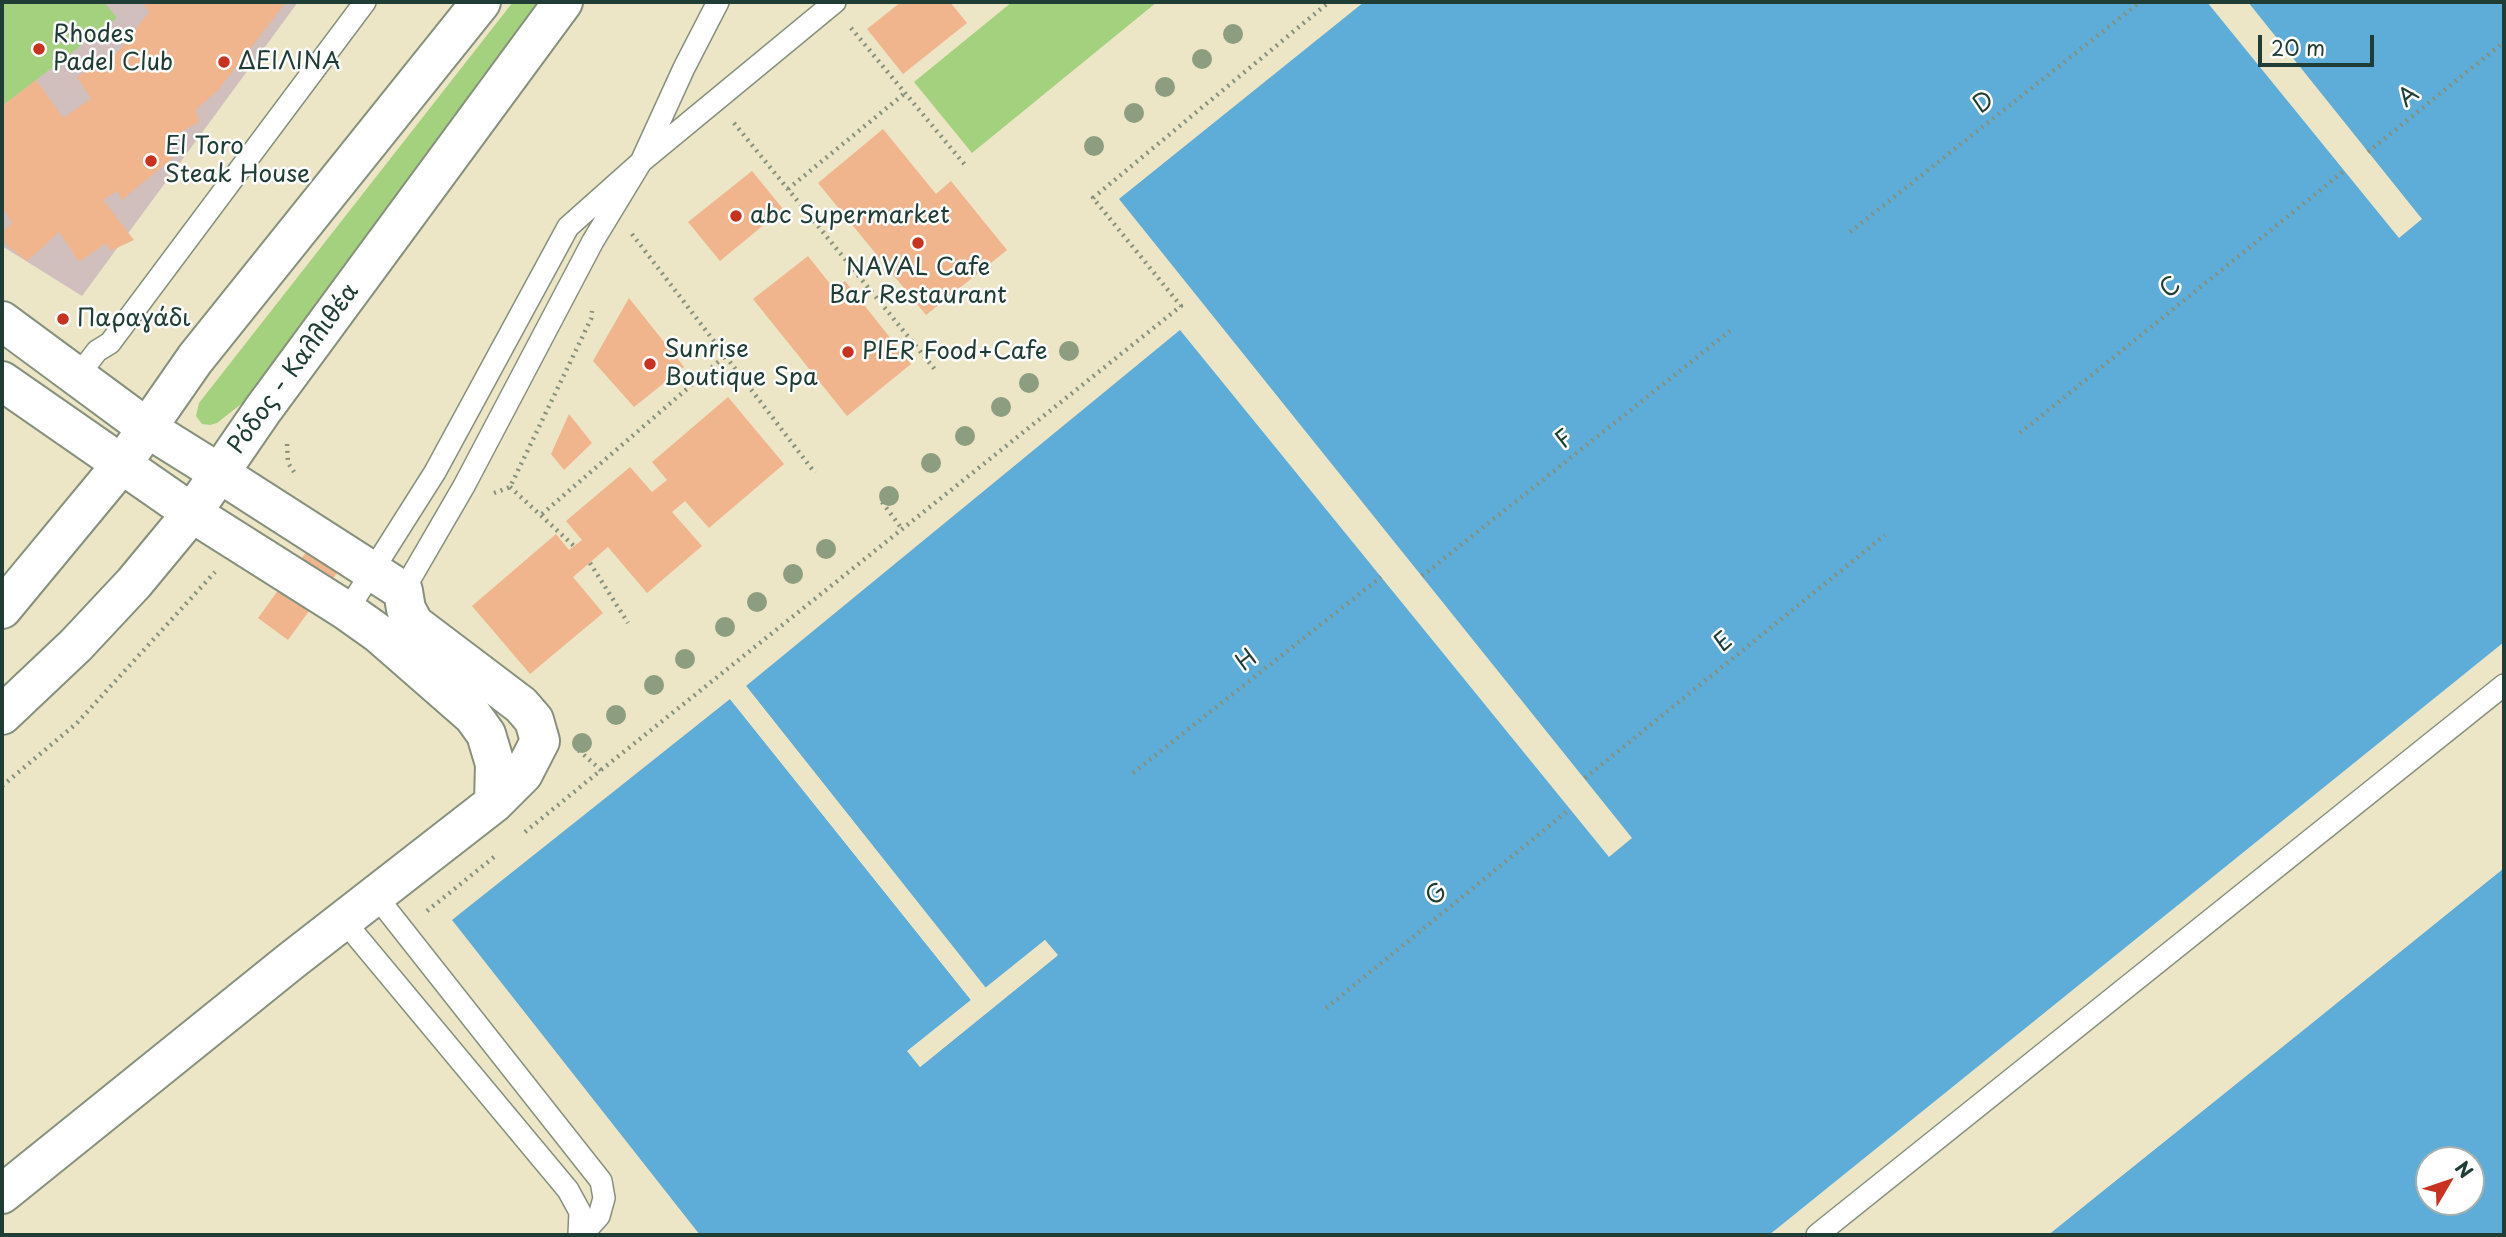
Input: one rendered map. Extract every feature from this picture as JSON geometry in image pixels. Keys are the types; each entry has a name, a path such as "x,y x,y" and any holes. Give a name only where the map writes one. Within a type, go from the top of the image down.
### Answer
{"street":[{"path":"2,609 122,464 195,359 481,2"},
{"name":"Ρόδος - Καλλιθέα","path":"2,715 76,645 134,583 192,513 262,411 563,2"},
{"path":"2,321 147,428 388,581 414,624 522,705 534,720 540,741 523,774 494,803 2,1194"},
{"path":"2,381 192,513 378,633 473,716 486,734 495,764 494,803"}],"lane":[{"path":"77,377 97,351 110,344 365,2"},
{"path":"347,611 388,581 464,486 593,241 641,162 718,2"},
{"path":"378,633 388,581 435,472 568,227 641,162 835,2"},
{"path":"1817,1235 2504,685"},
{"path":"376,896 601,1181 604,1198 599,1216 581,1235"},
{"path":"344,921 568,1190 580,1212 581,1235"}],"path":[{"path":"601,770 1181,306 1093,198 1329,2"},
{"name":"D","path":"1850,232 2140,2"},
{"path":"849,26 965,165"},
{"name":"A","path":"2368,152 2504,43"},
{"path":"788,189 905,93"},
{"path":"723,131 742,112"},
{"path":"733,121 937,372"},
{"name":"C","path":"2020,433 2344,171"},
{"path":"627,228 815,473"},
{"path":"484,496 510,487 591,320 594,299"},
{"name":"F","path":"1422,576 1730,331"},
{"path":"542,514 725,356"},
{"path":"510,487 574,546"},
{"path":"882,502 902,529"},
{"name":"E","path":"1585,779 1885,535"},
{"path":"590,563 628,623"},
{"path":"2,786 77,723 219,568"},
{"name":"H","path":"1133,773 1381,577"},
{"name":"G","path":"1326,1008 1570,809"}],"shaded area":[{"path":"2,2 298,2 82,296 2,246"}],"green space":[{"name":"Rhodes Padel Club","path":"2,2 104,2 117,18 2,106"},
{"path":"513,2 541,2 250,397 217,423 202,424 196,416 199,403"},
{"path":"1012,2 1157,2 972,153 914,82"}],"water":[{"path":"1364,2 2207,2 2399,238 2422,219 2248,2 2504,2 2504,642 1769,1235 700,1235 452,920 730,699 971,1000 908,1051 920,1067 1057,956 1045,940 986,988 746,686 1180,330 1609,857 1632,838 1119,199"},
{"path":"2504,868 2504,1235 2048,1235"}],"pier":[{"path":"746,686 985,988 1045,940 1058,955 920,1067 907,1051 971,1000 730,699 732,697 974,998 973,1003 912,1052 921,1062 1053,955 1045,945 988,991 983,991 743,688"},
{"path":"2504,864 2504,868 2045,1235"}],"building":[{"path":"143,2 286,2 219,89 196,110 199,122 166,140 175,156 122,200 117,191 103,200 134,240 110,251 106,243 79,262 59,232 27,261 2,241 2,233 12,223 2,206 2,106 36,80 63,118 91,99 77,77 120,50 149,12"},
{"path":"901,2 950,2 967,23 903,74 867,29"},
{"path":"883,129 936,194 951,181 1007,250 926,315 818,183"},
{"name":"abc Supermarket","path":"752,171 783,209 720,261 688,222"},
{"path":"808,256 834,289 845,281 911,364 847,416 753,299"},
{"path":"629,298 684,367 634,407 593,361"},
{"path":"728,397 784,464 709,528 685,501 672,512 702,546 647,593 608,547 573,577 603,613 530,674 472,606 556,534 569,550 582,540 566,521 630,467 652,492 667,480 652,462"},
{"path":"569,414 592,443 564,470 551,454"},
{"path":"309,548 339,570 288,640 258,618"}],"place":[{"name":"Rhodes Padel Club","path":"39,49"},
{"name":"ΔΕΙΛΙΝΑ","path":"224,62"},
{"name":"El Toro Steak House","path":"151,161"},
{"name":"abc Supermarket","path":"736,216"},
{"name":"NAVAL Cafe Bar Restaurant","path":"918,243"},
{"name":"Παραγάδι","path":"63,319"},
{"name":"PIER Food+Cafe","path":"848,352"},
{"name":"Sunrise Boutique Spa","path":"650,364"}]}
